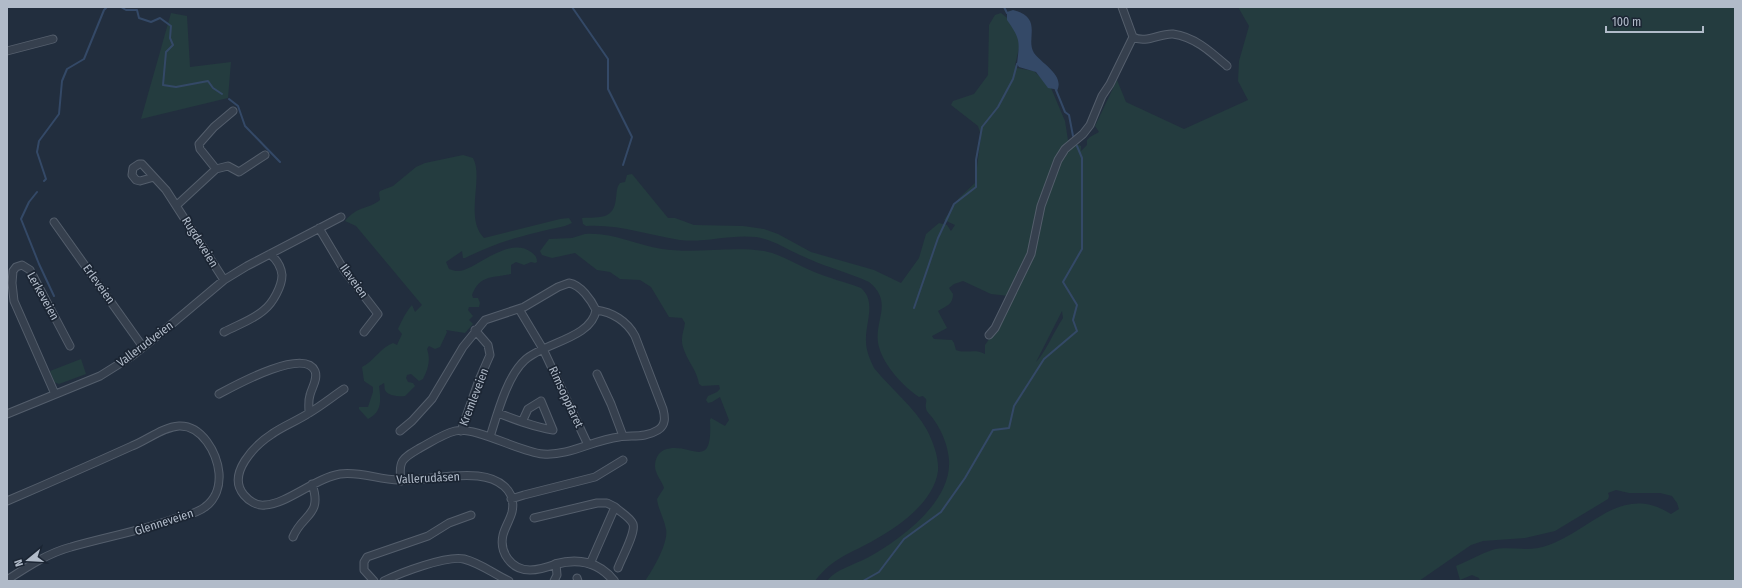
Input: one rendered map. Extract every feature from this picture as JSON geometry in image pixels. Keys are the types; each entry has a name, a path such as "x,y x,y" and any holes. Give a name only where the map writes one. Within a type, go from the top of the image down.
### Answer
{"street":[{"path":"1122,7 1133,37 1138,40 1172,34 1186,37 1208,49 1227,66"},
{"path":"989,335 995,328 1031,254 1041,206 1058,160 1065,149 1083,134 1090,125 1102,96 1110,84 1133,37"},
{"path":"7,51 53,39"},
{"path":"233,111 214,127 199,144 200,149 216,169 228,166 239,172 265,155"},
{"name":"Rugdeveien","path":"177,205 216,169"},
{"name":"Rugdeveien","path":"154,177 177,205 224,280"},
{"name":"Vallerudveien","path":"7,414 100,376 143,347 224,280 341,217"},
{"name":"Erleveien","path":"54,222 143,347"},
{"name":"Ilaveien","path":"319,228 344,270 378,314 364,332"},
{"path":"224,332 259,314 271,303 278,291 282,275 280,267 270,254"},
{"name":"Lerkeveien","path":"55,394 10,303 13,271 19,266 26,266 30,270 70,346"},
{"path":"400,431 412,421 432,399 475,330 489,318 519,309 569,283 579,287 596,310 616,317 625,323 632,331 654,384 665,419 662,427 658,430 641,436 623,436 565,452 544,454 461,431"},
{"name":"Rimsoppfaret","path":"519,309 543,349 588,445"},
{"path":"490,438 509,386 520,365 526,359 543,349 582,330 591,322 596,310"},
{"name":"Kremleveien","path":"401,480 400,465 404,458 436,439 455,431 461,431 479,380 490,355 488,345 475,330"},
{"path":"218,394 263,372 302,363 311,366 316,376 308,403 309,413"},
{"path":"597,374 611,404 623,436"},
{"name":"Vallerudåsen","path":"344,390 309,413 273,433 258,444 245,461 238,479 243,494 253,502 264,505 275,502 330,477 348,473 401,480 447,476 485,477 495,479 502,484 508,490 512,499"},
{"name":"Rimsoppfaret","path":"498,413 522,422 534,426 553,430 541,401 528,409 522,422"},
{"name":"Glenneveien","path":"7,501 102,460 168,429 180,426 195,431 205,439 212,448 217,461 219,487 212,500 204,508 192,514 154,526 57,551 7,580"},
{"path":"614,581 605,572 590,564 573,561 539,569 525,570 516,566 507,558 503,550 502,539 512,511 512,499 524,494 595,477 623,460"},
{"path":"293,537 299,526 310,515 314,507 315,497 312,484"},
{"path":"534,518 598,503 607,503 615,507 631,521 634,526 618,568"},
{"path":"590,564 615,507"},
{"path":"374,581 364,570 363,565 367,557 428,536 449,523 471,515"},
{"path":"384,581 444,560 458,558 472,561 509,581"},
{"path":"554,581 557,575 556,564"}],"green space":[{"path":"1238,7 1735,7 1735,581 1480,581 1479,578 1472,575 1460,580 1456,566 1492,550 1509,548 1532,549 1556,542 1572,534 1603,514 1619,507 1635,504 1652,505 1671,514 1679,509 1672,496 1660,493 1629,493 1616,490 1608,493 1608,499 1555,531 1525,538 1483,541 1471,545 1419,581 827,581 840,570 867,558 894,541 922,518 933,505 948,476 949,460 946,444 940,429 926,410 926,399 923,396 919,397 901,382 890,369 879,347 878,329 882,305 881,298 877,290 869,282 802,256 776,243 756,237 727,237 689,241 622,228 586,226 583,224 582,218 600,217 609,214 615,205 617,189 620,183 625,182 627,175 632,174 668,218 675,218 694,225 743,226 764,229 778,234 811,252 874,270 901,283 919,258 926,234 939,223 947,225 951,231 955,225 944,220 959,198 975,183 981,135 978,126 951,105 953,101 974,94 988,75 989,25 995,15 1001,13 1011,21 1021,40 1015,65 1017,68 1034,71 1051,88 1065,121 1068,140 1081,146 1081,151 1087,145 1087,140 1099,132 1095,126 1117,80 1126,102 1184,129 1248,100 1238,81 1239,61 1249,26","holes":["963,281 991,294 1009,296 997,328 985,345 985,354 978,351 956,350 952,340 934,339 932,336 947,328 938,311 952,301 953,294 949,288 954,284","1062,311 1063,318 1036,362"]},
{"path":"171,13 187,16 190,67 231,62 228,98 141,119"},
{"path":"463,155 473,158 476,166 475,220 478,230 484,238 560,219 569,218 572,223 526,235 465,258 463,258 462,251 446,262 449,269 462,271 506,249 515,248 523,248 531,252 537,259 537,262 535,263 531,262 524,265 516,262 511,265 511,274 488,278 479,283 472,295 473,298 478,298 480,303 479,307 469,307 468,310 473,316 469,320 473,324 465,333 446,330 447,332 440,347 435,349 429,346 427,349 429,357 428,364 423,379 419,381 411,374 407,375 406,378 408,382 413,383 415,386 405,396 388,394 385,390 384,383 379,386 380,405 376,413 368,419 359,407 368,407 373,392 373,387 364,381 362,367 388,345 393,343 397,345 402,334 398,329 406,313 412,305 415,312 422,305 356,226 345,221 354,212 380,200 380,191 393,186 416,167 425,163"},
{"path":"585,234 605,235 662,249 700,251 738,249 770,252 806,269 861,288 866,294 869,306 866,334 868,355 874,368 922,422 927,430 938,460 938,471 935,482 923,502 896,527 843,556 829,566 815,581 645,581 660,556 666,535 665,525 657,499 664,488 655,469 657,456 664,450 674,448 698,452 704,451 708,446 710,437 711,418 725,426 729,420 720,397 708,403 706,400 708,396 720,389 719,385 702,386 699,384 682,344 685,323 682,318 669,317 651,287 640,280 620,279 610,272 597,270 575,253 552,258 542,255 540,251 549,239 572,238"},
{"path":"81,359 86,374 59,384 54,382 50,371"}],"water":[{"path":"1013,10 1028,18 1031,23 1031,42 1034,53 1052,70 1058,80 1059,85 1057,91 1048,88 1036,72 1019,67 1017,64 1019,50 1018,40 1007,20 1007,12"}],"waterway":[{"path":"44,181 46,179 37,152 39,141 59,114 62,81 67,69 84,59 104,10 107,7"},
{"path":"121,7 126,10 137,10 139,18 151,22 160,18 171,26 170,38 173,45 166,52 163,85 176,87 208,81 213,88 222,94"},
{"path":"572,7 608,59 608,89 632,137 623,165"},
{"path":"1004,7 1007,13"},
{"path":"914,308 938,238 954,204 976,187 976,160 982,127 998,107 1013,79 1017,64 1019,63"},
{"path":"1056,90 1065,112 1069,115 1073,136"},
{"path":"229,99 238,106 245,126 280,162"},
{"path":"863,581 879,572 904,539 941,512 965,478 993,430 1009,428 1014,406 1044,359 1077,331 1073,320 1077,305 1063,282 1082,249 1082,158 1077,146"},
{"path":"37,192 29,202 21,219 54,296"}]}
